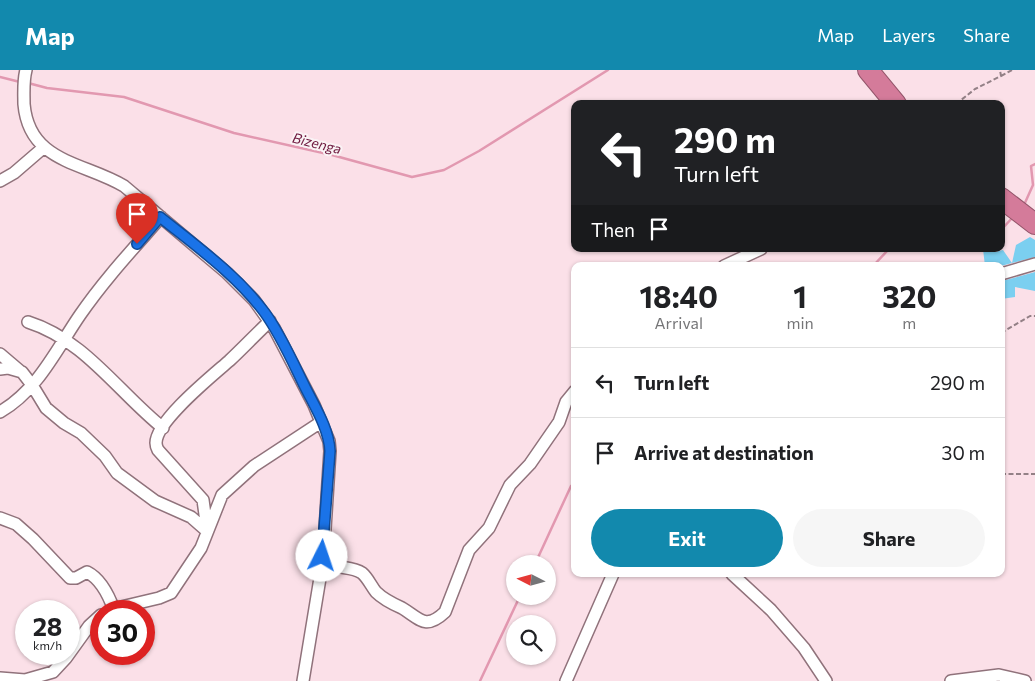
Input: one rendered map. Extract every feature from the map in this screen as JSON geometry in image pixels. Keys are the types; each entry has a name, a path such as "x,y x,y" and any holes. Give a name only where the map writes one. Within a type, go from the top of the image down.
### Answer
{"highway":[{"path":"868,70 893,100"}],"street":[{"path":"26,70 24,90 25,111 34,137 43,148 56,156 117,182 131,191 227,273 254,300 270,321 314,405 329,441 330,451 323,560 303,681"},
{"path":"0,181 14,173 43,148"},
{"path":"0,412 22,396 32,385 102,286 160,217"},
{"path":"733,262 755,252"},
{"path":"1005,273 1035,264"},
{"path":"207,531 204,500 158,450 156,443 162,428 192,392 229,361 270,321"},
{"path":"28,322 51,331 103,370 146,415 162,428"},
{"path":"0,354 22,372 46,408 64,423 81,433 105,456 117,473 155,501 191,517 207,531"},
{"path":"0,368 22,372"},
{"path":"323,560 331,565 357,570 362,573 377,593 418,620 431,621 439,618 445,612 469,550 489,528 510,485 530,464 559,422 566,402 571,396"},
{"path":"151,600 170,593 201,548 222,495 254,466 321,422"},
{"path":"0,518 16,524 70,578 76,578 88,572 94,575 110,600"},
{"path":"566,681 612,577"},
{"path":"735,577 770,610 804,648 826,681"},
{"path":"0,678 25,680 53,672 66,658 90,625"},
{"path":"951,681 999,675 1025,681"}],"path":[{"path":"1000,70 1001,76"},
{"path":"961,100 975,88 1012,70"},
{"path":"1005,331 1030,316 1035,316"},
{"path":"1005,474 1035,474"}],"building":[{"path":"1030,237 1035,240 1035,257 1012,263 1016,245"},
{"path":"983,252 1004,252 1012,263 1005,265 1005,262 985,262"},
{"path":"1035,272 1035,291 1015,287 1015,297 1005,298 1005,280"}],"waterway":[{"name":"Bizenga","path":"28,83 47,88 124,97 234,133 332,155 412,177 444,170 479,151 608,70"},
{"name":"Bizenga","path":"0,77 20,82"},
{"path":"1024,205 1033,185 1031,166 1035,164"},
{"path":"1005,226 1014,216"},
{"path":"877,262 886,252"},
{"path":"539,555 571,486"},
{"path":"480,681 516,605"}],"route":[{"path":"137,244 160,217 227,273 254,300 274,328 314,405 327,432 329,441 330,451 322,556"}]}
